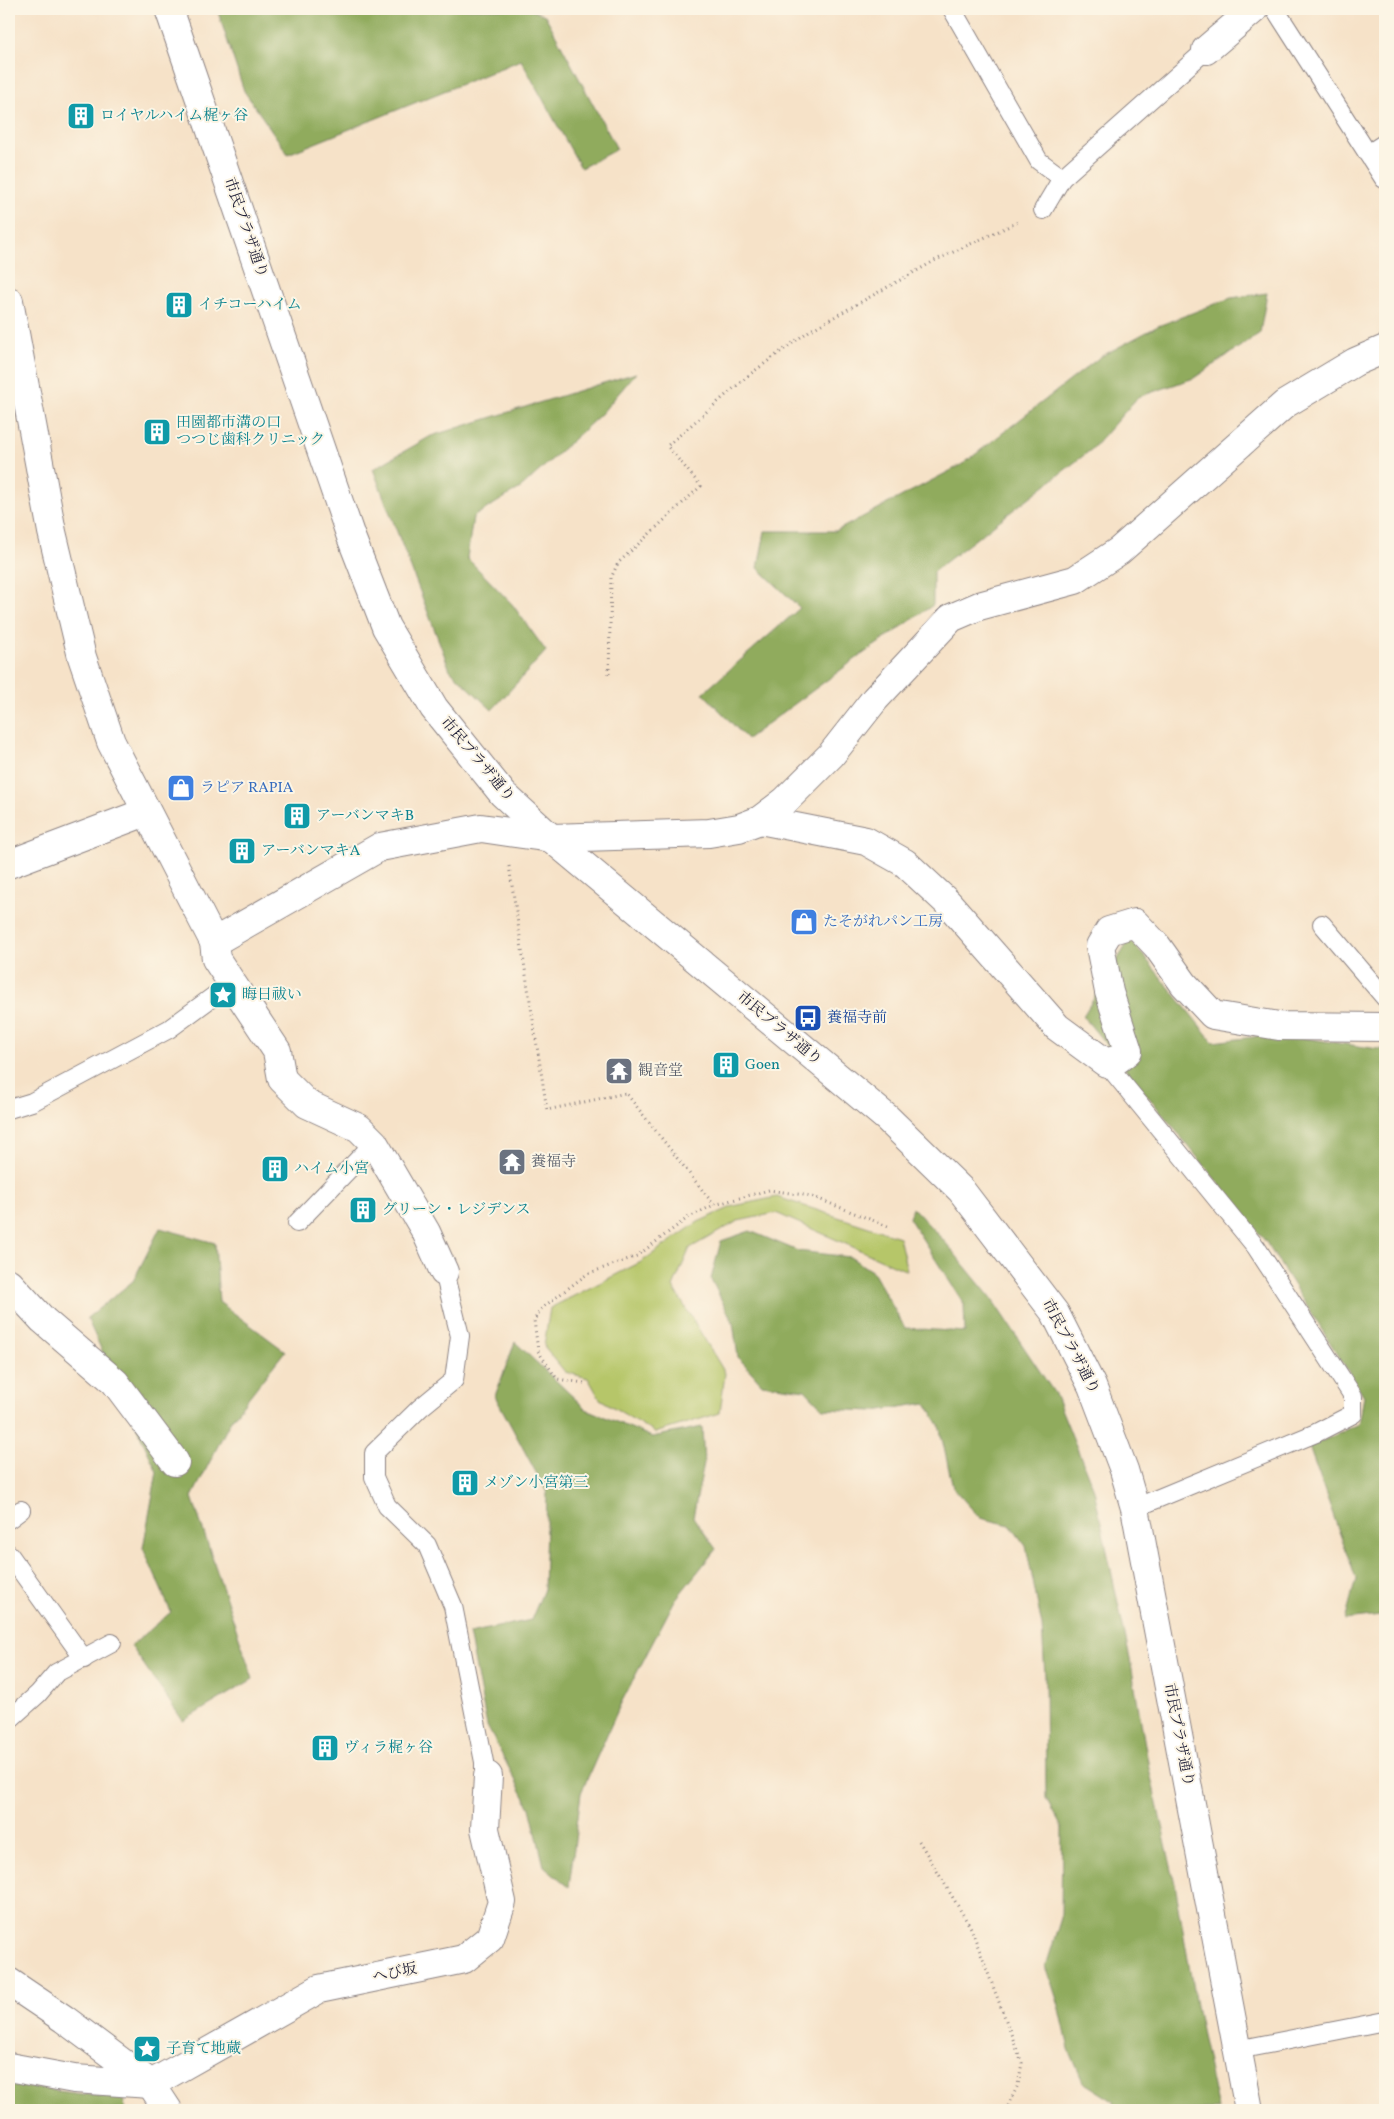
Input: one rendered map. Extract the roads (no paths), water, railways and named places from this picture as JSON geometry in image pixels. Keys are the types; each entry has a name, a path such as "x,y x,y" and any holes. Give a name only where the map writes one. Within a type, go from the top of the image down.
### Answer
{"street":[{"name":"市民プラザ通り","path":"169,9 351,537 386,627 434,708 504,794 551,838 887,1118 961,1190 1055,1313 1092,1386 1124,1470 1135,1508 1249,2110"},
{"path":"1206,50 1254,9"},
{"path":"9,301 52,532 82,657 111,742 214,942 216,959 277,1051 282,1078 307,1104 359,1128 374,1143 426,1232 444,1272"},
{"path":"214,942 380,847 481,828 551,838 709,833 739,828 760,820 785,801 831,755 876,699 951,618 978,606 1076,580 1118,550 1285,404 1355,362 1385,349"},
{"path":"9,864 146,812"},
{"path":"760,820 866,841 905,863 948,903 1057,1026 1106,1064 1118,1059 1128,1051 1109,992 1100,946 1109,931 1134,923 1157,946 1184,984 1213,1016 1279,1026 1385,1027"},
{"path":"9,1282 43,1320 115,1382 175,1462"},
{"name":"へび坂","path":"151,2084 319,1989 464,1959 490,1938 502,1902 484,1829 488,1776"},
{"path":"9,1982 64,2019 151,2084 168,2110"},
{"path":"9,2067 74,2079 151,2084"}],"lane":[{"path":"952,9 1038,161 1062,178"},
{"path":"1275,9 1384,179"},
{"path":"1043,210 1062,178 1206,50"},
{"path":"1368,154 1385,143"},
{"path":"1322,924 1385,998"},
{"path":"9,1109 32,1102 169,1029 233,982"},
{"path":"1106,1064 1256,1247 1353,1396 1353,1414 1316,1433 1135,1508"},
{"path":"297,1223 374,1143"},
{"path":"444,1272 460,1336 454,1380 420,1408 374,1453 374,1477 388,1506 427,1545 453,1606 484,1762 484,1829"},
{"path":"9,1554 84,1659"},
{"path":"9,1720 38,1694 56,1673 112,1644"},
{"path":"1237,2050 1385,2021"}],"place":[{"name":"ロイヤルハイム梶ヶ谷","path":"81,116"},
{"name":"イチコーハイム","path":"179,305"},
{"name":"田園都市溝の口 つつじ歯科クリニック","path":"157,432"},
{"name":"ラピア RAPIA","path":"181,788"},
{"name":"アーバンマキB","path":"297,816"},
{"name":"アーバンマキA","path":"242,851"},
{"name":"たそがれパン工房","path":"804,922"},
{"name":"晦日祓い","path":"223,995"},
{"name":"養福寺前","path":"808,1018"},
{"name":"Goen","path":"726,1065"},
{"name":"観音堂","path":"619,1071"},
{"name":"養福寺","path":"512,1162"},
{"name":"ハイム小宮","path":"275,1169"},
{"name":"グリーン・レジデンス","path":"363,1210"},
{"name":"メゾン小宮第三","path":"465,1483"},
{"name":"ヴィラ梶ヶ谷","path":"325,1748"},
{"name":"子育て地蔵","path":"147,2049"}]}
